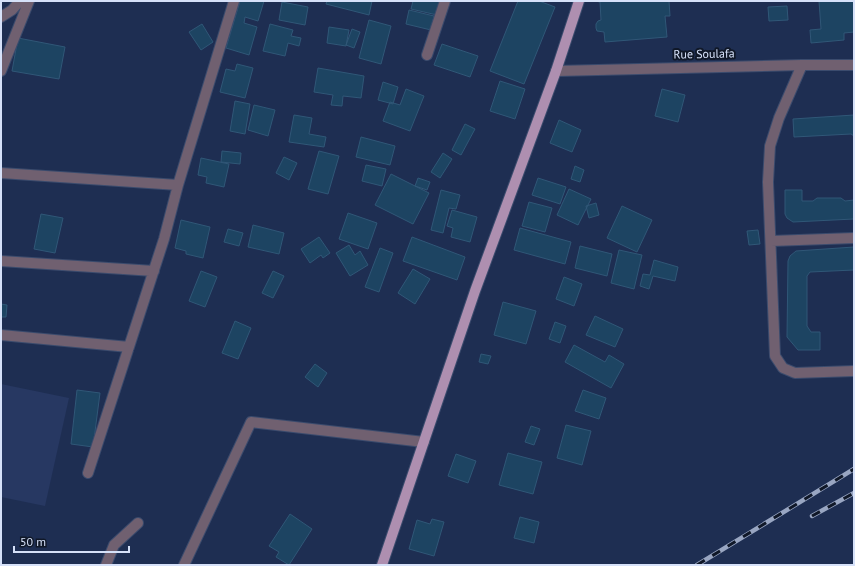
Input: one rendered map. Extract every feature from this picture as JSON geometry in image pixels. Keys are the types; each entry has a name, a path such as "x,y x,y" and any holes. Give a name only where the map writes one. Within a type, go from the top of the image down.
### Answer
{"main road":[{"path":"382,565 476,291 556,71 578,1"}],"street":[{"path":"1,17 12,10 20,1"},
{"path":"1,68 29,1"},
{"path":"88,473 164,239 178,185 234,1"},
{"path":"427,56 445,1"},
{"path":"802,65 779,118 770,146 768,182 775,356 783,368 795,373 854,371"},
{"name":"Rue Soulafa","path":"556,71 854,65"},
{"path":"1,173 178,185"},
{"path":"771,241 854,238"},
{"path":"1,261 154,271"},
{"path":"1,335 129,347"},
{"path":"184,565 251,422 424,442"},
{"path":"106,565 114,545 138,523"}],"shaded area":[{"path":"1,384 69,398 45,506 1,497"}],"building":[{"path":"240,1 264,1 258,21 245,17 244,23 257,27 249,55 226,48"},
{"path":"327,1 372,1 369,15 326,4"},
{"path":"413,1 441,1 437,15 411,9"},
{"path":"518,1 539,1 555,7 524,84 490,71"},
{"path":"595,1 669,1 670,16 665,16 667,37 605,42 604,32 597,31 596,28 596,24 601,20 600,2"},
{"path":"819,1 854,1 854,32 844,33 844,40 811,43 810,30 821,29"},
{"path":"282,2 308,7 305,25 279,20"},
{"path":"787,6 788,20 769,21 768,7"},
{"path":"409,10 434,16 431,30 406,24"},
{"path":"369,20 391,26 381,64 359,58"},
{"path":"202,24 213,42 201,50 189,32"},
{"path":"270,24 293,30 291,36 301,38 299,46 288,43 285,56 263,51"},
{"path":"329,27 349,30 346,46 327,43"},
{"path":"352,29 360,32 354,48 346,45"},
{"path":"18,38 65,47 59,79 12,71"},
{"path":"442,44 478,56 470,77 434,65"},
{"path":"237,64 253,68 245,98 220,92 226,69 235,71"},
{"path":"318,68 364,76 361,98 343,96 342,106 331,105 333,95 314,92"},
{"path":"500,81 525,89 515,119 490,111"},
{"path":"383,82 398,87 393,104 378,100"},
{"path":"406,89 424,96 410,131 383,121 390,102 400,105"},
{"path":"662,89 685,95 678,122 655,116"},
{"path":"235,101 250,104 245,134 230,131"},
{"path":"254,105 275,110 268,136 248,130"},
{"path":"294,115 312,118 309,134 326,137 324,147 289,142"},
{"path":"854,115 854,136 851,134 794,137 793,119"},
{"path":"559,120 581,130 572,152 550,143"},
{"path":"465,124 475,129 461,155 452,150"},
{"path":"361,137 395,146 390,165 356,157"},
{"path":"222,151 241,153 240,164 221,162"},
{"path":"319,151 339,156 328,194 308,189"},
{"path":"443,153 452,159 440,178 431,172"},
{"path":"284,157 297,163 289,180 276,173"},
{"path":"201,158 229,164 224,187 206,183 207,177 198,175"},
{"path":"366,165 386,169 382,186 362,181"},
{"path":"575,166 584,170 580,182 571,179"},
{"path":"391,174 429,193 413,224 375,205"},
{"path":"418,178 430,182 427,190 415,186"},
{"path":"538,178 566,187 560,204 532,195"},
{"path":"569,189 591,199 578,225 557,215"},
{"path":"441,190 460,195 456,209 449,208 443,233 431,230"},
{"path":"785,190 802,190 802,201 813,201 817,198 841,198 845,201 854,200 854,219 793,222 787,218 785,214"},
{"path":"529,202 552,208 545,232 522,226"},
{"path":"596,203 599,215 589,218 586,206"},
{"path":"622,206 652,220 637,252 607,238"},
{"path":"452,210 477,217 470,242 451,237 453,228 447,226"},
{"path":"348,213 377,223 368,249 339,239"},
{"path":"41,214 63,218 55,253 34,249"},
{"path":"181,220 210,227 203,258 186,254 186,251 175,248"},
{"path":"253,225 284,233 279,254 248,247"},
{"path":"520,228 571,242 565,264 514,250"},
{"path":"228,229 243,233 239,246 224,242"},
{"path":"758,230 760,244 749,245 747,231"},
{"path":"319,237 330,253 323,258 321,255 310,263 301,249"},
{"path":"412,237 465,257 457,280 403,261"},
{"path":"349,245 355,255 360,251 368,265 350,276 336,253"},
{"path":"580,246 612,254 607,276 575,268"},
{"path":"854,247 854,270 810,272 807,276 807,326 811,332 820,332 820,350 798,350 787,337 788,261 790,256 796,251"},
{"path":"380,248 393,253 379,292 365,287"},
{"path":"619,250 642,255 634,289 611,283"},
{"path":"654,260 678,267 675,281 653,276 649,289 640,286 643,274 650,275"},
{"path":"413,269 430,279 415,304 398,293"},
{"path":"201,271 217,277 205,307 189,301"},
{"path":"273,271 284,276 273,298 262,293"},
{"path":"564,277 582,284 574,306 556,299"},
{"path":"503,302 536,311 526,344 494,335"},
{"path":"1,304 7,305 6,317 1,317"},
{"path":"595,316 623,329 615,347 586,335"},
{"path":"235,321 251,328 238,359 222,353"},
{"path":"555,322 566,326 560,343 549,339"},
{"path":"574,345 605,362 609,355 624,364 611,388 565,362"},
{"path":"481,354 491,356 488,364 479,362"},
{"path":"315,364 327,373 318,387 305,377"},
{"path":"77,390 100,393 93,447 71,444"},
{"path":"583,390 606,398 599,419 575,411"},
{"path":"566,425 591,431 582,465 557,458"},
{"path":"531,426 540,429 534,445 525,442"},
{"path":"508,453 542,462 533,494 499,485"},
{"path":"456,454 476,461 468,483 448,476"},
{"path":"290,514 312,529 289,565 276,557 279,552 269,546"},
{"path":"520,517 539,522 534,543 514,538"},
{"path":"432,519 444,522 434,556 409,549 417,520 430,524"}],"railway":[{"path":"697,565 854,469"},
{"path":"812,516 854,493"}]}
